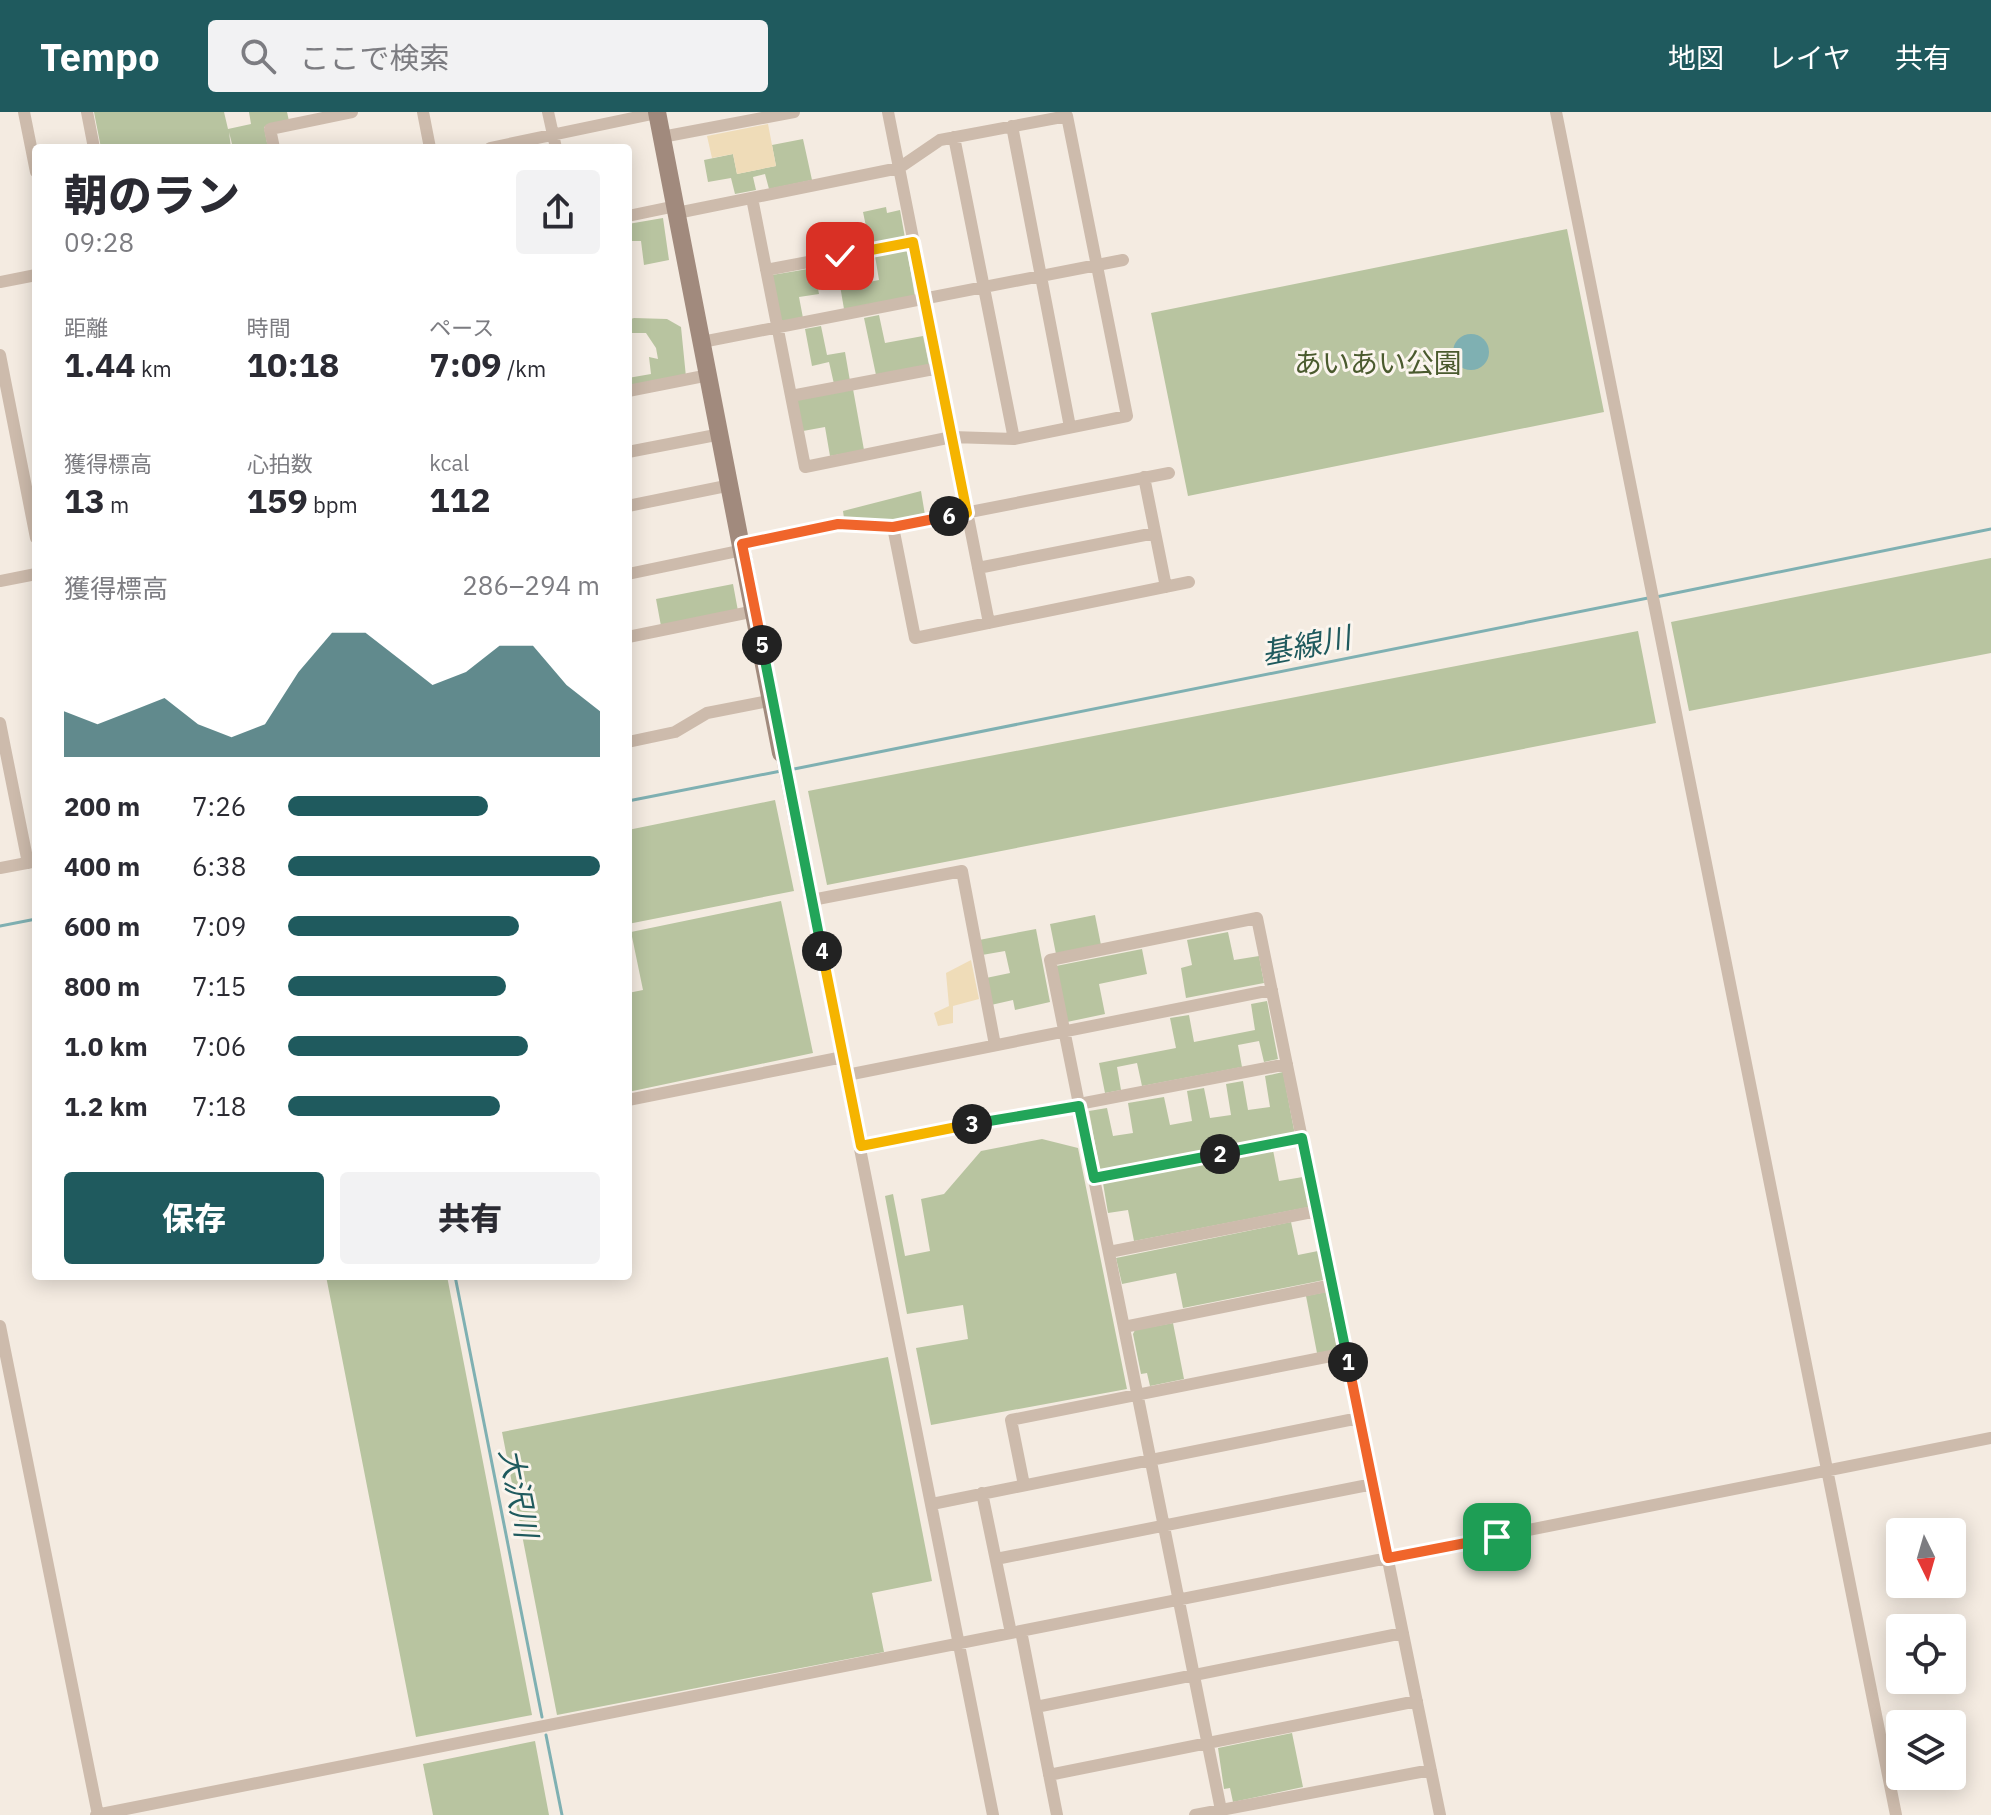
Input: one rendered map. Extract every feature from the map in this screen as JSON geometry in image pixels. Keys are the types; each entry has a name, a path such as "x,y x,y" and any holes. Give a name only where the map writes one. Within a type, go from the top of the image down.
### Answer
{"street":[{"path":"24,112 32,152"},
{"path":"87,112 93,144"},
{"path":"273,144 270,129 352,112"},
{"path":"423,112 429,144"},
{"path":"548,112 554,142"},
{"path":"533,144 554,142 657,112 781,753 993,1815"},
{"path":"662,137 794,112"},
{"path":"888,112 989,623"},
{"path":"1556,112 1896,1815"},
{"path":"632,215 752,198 899,168 940,140 1067,116 1127,416 1014,439 952,437 805,467 752,198"},
{"path":"1012,126 1070,427"},
{"path":"954,137 1014,439"},
{"path":"766,270 913,242"},
{"path":"702,342 1123,260"},
{"path":"0,282 32,276"},
{"path":"0,355 32,518"},
{"path":"791,396 939,368"},
{"path":"632,390 709,375"},
{"path":"632,451 721,434"},
{"path":"632,573 838,524 893,527 1169,473"},
{"path":"1144,477 1166,587"},
{"path":"632,505 731,485"},
{"path":"893,527 915,638 1189,582"},
{"path":"978,568 1155,533"},
{"path":"0,581 32,575"},
{"path":"632,636 755,611"},
{"path":"632,741 675,732 707,713 773,700"},
{"path":"0,723 32,862 0,868"},
{"path":"812,900 962,871 995,1045"},
{"path":"1222,1812 1050,960 1257,918 1440,1815"},
{"path":"847,1075 1272,990"},
{"path":"632,1099 843,1057"},
{"path":"861,1146 1287,1064"},
{"path":"1094,1178 1302,1138"},
{"path":"1109,1252 1317,1211"},
{"path":"1124,1327 1332,1285"},
{"path":"0,1326 97,1815 1991,1438"},
{"path":"1024,1485 1011,1420 1346,1353"},
{"path":"932,1504 1359,1418"},
{"path":"996,1559 1373,1484"},
{"path":"982,1493 996,1559 1036,1707 1057,1815"},
{"path":"1036,1707 1403,1633"},
{"path":"1049,1775 1417,1701"},
{"path":"1195,1815 1431,1770"}],"green space":[{"path":"94,112 224,112 228,129 251,124 249,112 287,112 289,121 264,127 267,144 232,144 229,132 230,144 100,144"},
{"path":"803,139 812,180 769,189 765,174 753,177 756,190 735,194 731,178 708,182 704,160 733,154 737,174 776,166 772,145"},
{"path":"886,207 887,213 900,210 905,238 870,246 863,212"},
{"path":"663,218 669,260 644,265 641,241 632,241 632,223"},
{"name":"あいあい公園","path":"1567,229 1604,412 1188,496 1151,313"},
{"path":"907,250 915,297 844,309 836,262 854,259 859,284 879,280 875,256"},
{"path":"814,268 819,294 799,297 803,318 780,322 772,275"},
{"path":"879,315 885,343 923,336 929,365 876,375 864,318"},
{"path":"632,319 667,319 681,327 686,377 632,388 632,377 651,374 649,357 658,359 656,348 646,333 632,333"},
{"path":"821,326 827,355 845,352 850,381 834,384 829,362 812,366 805,329"},
{"path":"853,389 864,450 830,456 825,427 803,431 797,400"},
{"path":"921,491 925,515 892,521 844,518 843,511"},
{"path":"1991,558 1991,653 1689,711 1671,622"},
{"path":"733,584 738,611 661,626 656,599"},
{"path":"1638,631 1656,723 827,885 808,791"},
{"path":"775,800 794,891 632,923 632,829"},
{"path":"781,901 813,1053 632,1091 632,992 643,990 632,932"},
{"path":"1095,915 1101,945 1056,954 1050,924"},
{"path":"1036,929 1050,1002 1015,1010 1013,1000 991,1005 986,978 1010,973 1005,951 982,955 979,940"},
{"path":"1228,932 1234,960 1259,956 1264,983 1186,998 1181,968 1192,965 1187,940"},
{"path":"1142,949 1147,974 1099,984 1105,1014 1067,1022 1056,966"},
{"path":"1267,1001 1278,1059 1264,1062 1259,1041 1238,1045 1242,1067 1142,1086 1137,1063 1117,1067 1121,1090 1105,1093 1099,1063 1176,1048 1170,1018 1189,1015 1194,1042 1255,1030 1251,1004"},
{"path":"1283,1072 1295,1135 1100,1171 1089,1111 1107,1108 1113,1136 1133,1133 1128,1103 1164,1097 1170,1125 1192,1121 1187,1091 1204,1088 1210,1118 1231,1115 1226,1084 1243,1081 1248,1110 1270,1107 1265,1076"},
{"path":"1042,1139 1078,1148 1127,1389 931,1425 916,1348 968,1339 963,1305 907,1314 885,1196 893,1194 905,1256 930,1251 921,1199 944,1194 981,1151"},
{"path":"1273,1150 1279,1181 1303,1177 1309,1207 1134,1241 1128,1210 1108,1213 1103,1183"},
{"path":"1291,1222 1298,1255 1318,1251 1324,1280 1183,1308 1176,1273 1122,1284 1116,1258"},
{"path":"327,1280 448,1280 532,1715 416,1737"},
{"path":"1326,1292 1337,1350 1317,1353 1306,1296"},
{"path":"1173,1323 1184,1379 1150,1386 1147,1373 1141,1374 1133,1334 1135,1330"},
{"path":"888,1357 932,1581 872,1593 884,1652 557,1715 502,1432"},
{"path":"1292,1733 1303,1787 1233,1802 1230,1788 1224,1789 1218,1748"},
{"path":"535,1741 549,1815 433,1815 423,1764"}],"sand":[{"path":"768,124 776,166 737,174 733,154 712,158 707,136"},
{"path":"971,960 979,999 953,1006 953,1023 938,1026 934,1013 949,1006 946,973"}],"water":[{"path":"1471,334 1484,339 1489,352 1484,365 1471,370 1458,365 1453,352 1458,339"}],"waterway":[{"name":"基線川","path":"1656,597 1991,529"},
{"name":"基線川","path":"789,770 1648,598"},
{"name":"基線川","path":"632,800 781,771"},
{"name":"基線川","path":"0,926 32,920"},
{"name":"大沢川","path":"456,1280 542,1717"},
{"name":"大沢川","path":"546,1735 562,1815"}],"route":[{"path":"840,256 913,242 967,513 893,527 838,524 742,544 861,1146 1071,1105 1079,1106 1094,1178 1302,1138 1388,1558 1497,1537"}]}
